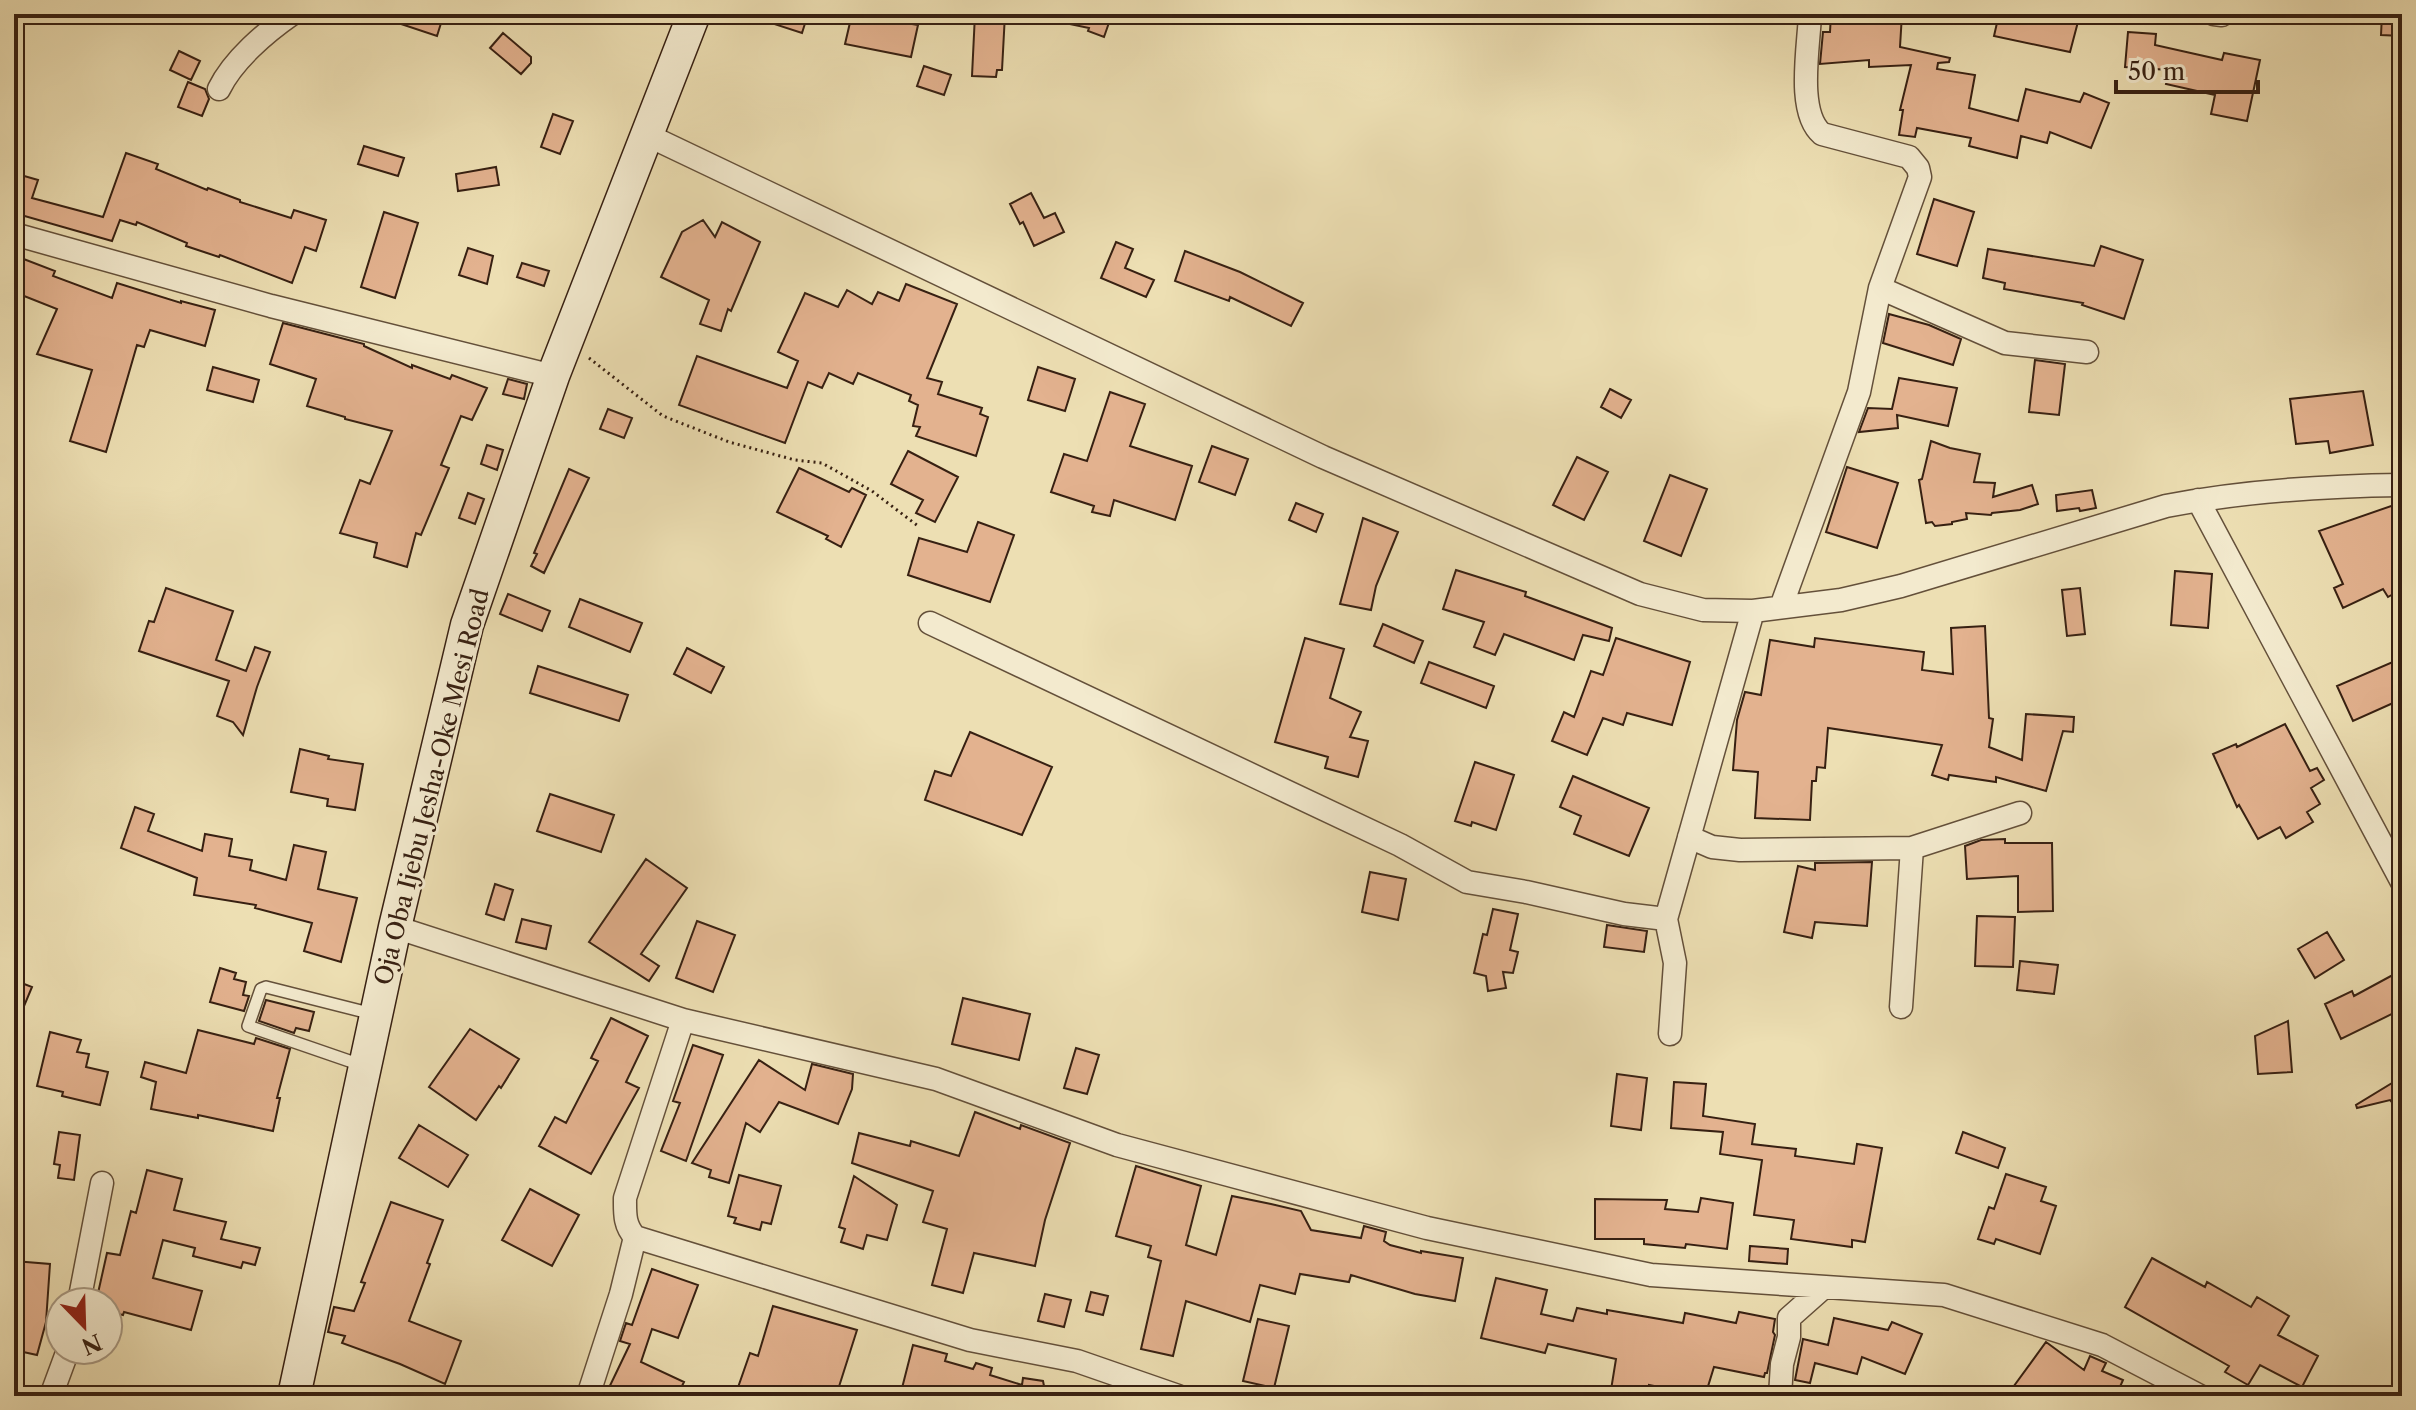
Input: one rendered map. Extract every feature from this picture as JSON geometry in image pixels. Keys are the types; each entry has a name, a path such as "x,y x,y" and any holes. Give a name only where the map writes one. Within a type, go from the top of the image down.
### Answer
{"main road":[{"name":"Oja Oba Ijebu Jesha-Oke Mesi Road","path":"294,1396 395,927 467,625 553,376 694,14"}],"street":[{"path":"219,89 243,57 292,14"},
{"path":"1781,607 1859,392 1880,288 1919,184 1918,168 1909,157 1822,134 1816,129 1807,102 1810,14"},
{"path":"647,135 1323,457 1640,594 1703,610 1753,611 1841,600 1901,586 2166,506 2198,500 2338,486 2402,485"},
{"path":"14,234 271,306 553,376"},
{"path":"1880,288 2005,343 2087,352"},
{"path":"2198,500 2402,882"},
{"path":"1670,1034 1675,963 1666,919 1753,611"},
{"path":"930,623 1400,845 1467,882 1624,914 1666,919"},
{"path":"1689,837 1712,847 1740,850 1912,848 2020,813"},
{"path":"1901,1007 1912,848"},
{"path":"395,927 683,1020 936,1079 1117,1145 1427,1228 1651,1275 1944,1295 2102,1345 2200,1396"},
{"path":"683,1020 625,1198 625,1219 635,1237 970,1340 1077,1361 1178,1396"},
{"path":"82,1286 102,1183"},
{"path":"588,1396 621,1294 635,1237"},
{"path":"1780,1396 1789,1318 1824,1287"},
{"path":"51,1396 62,1366"}],"lane":[{"path":"366,1066 248,1026 261,989 266,987 377,1014"}],"path":[{"path":"567,341 663,416 729,442 795,460 822,463 872,491 918,526"}],"building":[{"path":"380,14 422,14 442,20 437,36 380,17"},
{"path":"753,14 808,14 802,33 753,17"},
{"path":"852,14 918,25 911,57 845,44"},
{"path":"975,14 1005,14 1002,70 997,70 996,77 972,76"},
{"path":"1055,14 1112,14 1104,37 1088,31 1089,28 1055,21"},
{"path":"1831,14 1902,14 1900,47 1950,58 1949,62 1938,63 1937,69 1975,75 1969,108 2018,121 2026,89 2080,102 2084,93 2109,103 2091,148 2050,132 2047,143 2021,136 2017,158 1969,146 1971,138 1917,128 1915,137 1899,135 1903,110 1900,110 1911,65 1869,67 1869,60 1820,64 1823,32 1830,32"},
{"path":"1999,14 2061,14 2079,18 2070,52 1994,36"},
{"path":"2382,14 2402,14 2402,36 2381,35"},
{"path":"2128,32 2156,34 2155,45 2222,60 2224,53 2260,60 2247,121 2211,114 2215,95 2166,84 2169,70 2125,67"},
{"path":"503,33 531,57 531,63 521,74 490,48"},
{"path":"179,51 200,61 191,80 170,70"},
{"path":"924,66 951,75 944,95 917,86"},
{"path":"188,82 205,89 209,99 202,116 178,107"},
{"path":"553,114 573,121 560,154 541,147"},
{"path":"364,146 404,158 398,176 358,164"},
{"path":"126,153 158,164 156,169 240,202 291,218 294,210 326,220 316,251 305,247 292,283 220,255 186,246 187,243 137,222 136,225 120,220 112,241 14,213 14,173 38,180 32,198 103,217"},
{"path":"496,167 499,185 458,191 456,174"},
{"path":"1031,193 1044,218 1055,213 1064,232 1034,246 1010,204"},
{"path":"1934,199 1974,212 1957,266 1917,254"},
{"path":"384,212 418,223 395,298 361,287"},
{"path":"703,220 715,237 722,222 760,242 731,311 728,309 721,331 700,324 709,300 661,277 682,232"},
{"path":"1116,242 1133,249 1125,268 1154,280 1146,297 1101,278"},
{"path":"2101,246 2143,260 2124,319 2083,303 2004,289 2005,283 1983,278 1988,249 2094,266"},
{"path":"468,248 493,256 487,284 459,275"},
{"path":"1185,251 1240,272 1303,303 1291,326 1230,297 1229,301 1175,281"},
{"path":"21,258 55,271 53,276 112,298 117,283 215,310 205,346 150,330 144,347 137,345 106,452 70,441 92,370 37,354 57,309 14,292 14,274"},
{"path":"522,263 549,271 544,286 517,277"},
{"path":"906,284 957,304 927,378 942,382 938,394 982,408 980,414 988,417 976,456 916,436 920,427 913,426 918,405 909,401 911,395 858,373 853,384 829,373 822,388 808,382 785,443 679,405 697,356 787,388 798,361 778,352 805,293 838,307 847,290 872,304 878,292 899,301"},
{"path":"1889,314 1929,325 1961,339 1953,365 1883,343"},
{"path":"283,323 364,344 412,368 412,365 450,379 452,375 487,388 472,420 461,416 441,465 449,468 421,535 416,533 407,567 374,557 377,543 340,533 360,480 370,484 392,431 307,406 316,379 270,364"},
{"path":"2035,360 2065,364 2059,415 2029,412"},
{"path":"213,367 259,380 253,402 207,390"},
{"path":"1038,367 1075,379 1065,411 1028,400"},
{"path":"1899,378 1957,388 1948,426 1897,415 1898,428 1859,432 1868,408 1892,409"},
{"path":"508,379 527,384 524,399 503,394"},
{"path":"1610,389 1631,400 1621,418 1601,407"},
{"path":"2363,391 2373,445 2330,453 2328,441 2296,444 2290,399"},
{"path":"1110,392 1145,404 1130,446 1192,466 1175,520 1114,500 1110,516 1092,512 1094,506 1051,492 1064,454 1087,461"},
{"path":"608,409 632,418 624,438 600,429"},
{"path":"1931,441 1980,454 1974,482 1995,483 1993,497 2032,485 2038,504 1991,515 1966,513 1967,519 1952,524 1935,526 1932,522 1926,523 1919,480 1922,479"},
{"path":"487,445 503,450 497,470 481,464"},
{"path":"1212,446 1248,459 1235,495 1199,482"},
{"path":"908,451 958,477 935,522 916,513 923,500 891,484"},
{"path":"1577,457 1608,472 1584,520 1553,505"},
{"path":"1847,467 1898,483 1877,548 1826,532"},
{"path":"799,468 849,492 852,488 866,495 841,547 826,539 828,536 777,512"},
{"path":"569,469 589,478 544,573 531,566 537,554 534,553"},
{"path":"1670,475 1707,489 1681,556 1644,541"},
{"path":"2092,490 2096,508 2057,511 2056,495"},
{"path":"468,493 484,499 475,524 459,518"},
{"path":"1296,503 1323,514 1316,532 1289,520"},
{"path":"2397,504 2402,519 2402,589 2388,597 2383,589 2343,608 2334,588 2343,584 2319,531"},
{"path":"1363,518 1398,532 1376,586 1371,610 1340,604"},
{"path":"978,522 1014,535 990,602 908,575 919,538 967,552"},
{"path":"1456,570 1526,592 1525,596 1612,628 1609,641 1583,635 1574,660 1504,634 1495,655 1474,647 1484,622 1443,609"},
{"path":"2175,571 2212,574 2208,628 2171,625"},
{"path":"166,588 233,611 216,660 246,671 255,647 270,652 243,735 233,722 217,716 229,681 139,651 149,621 154,622"},
{"path":"2080,588 2085,634 2067,636 2062,590"},
{"path":"508,594 550,611 542,631 500,614"},
{"path":"580,599 642,623 630,652 569,627"},
{"path":"1383,624 1423,641 1414,663 1374,646"},
{"path":"1985,626 1989,718 1993,719 1989,747 2022,760 2026,714 2074,717 2073,732 2063,731 2046,791 1996,777 1996,782 1949,775 1948,780 1932,775 1942,745 1828,728 1825,768 1817,767 1816,781 1812,781 1810,820 1755,818 1758,772 1733,770 1737,720 1745,692 1761,695 1770,640 1814,647 1815,638 1924,652 1922,670 1953,674 1951,628"},
{"path":"1305,638 1344,649 1330,698 1361,712 1350,737 1368,741 1358,777 1325,768 1328,757 1275,742"},
{"path":"1616,638 1690,662 1672,725 1627,713 1623,725 1603,718 1587,755 1552,741 1564,712 1574,717 1591,671 1603,675"},
{"path":"687,648 724,667 711,693 674,674"},
{"path":"2402,658 2402,699 2353,721 2337,686"},
{"path":"1429,662 1494,686 1486,708 1421,683"},
{"path":"538,666 628,695 619,721 530,693"},
{"path":"2285,724 2310,771 2317,768 2324,780 2311,788 2320,804 2307,812 2313,822 2286,838 2280,827 2258,839 2239,805 2237,807 2213,754 2236,744 2237,747"},
{"path":"970,732 1052,767 1022,835 925,800 935,771 951,776"},
{"path":"300,749 329,756 328,759 363,764 355,810 327,806 328,799 291,792"},
{"path":"1475,762 1514,775 1496,830 1472,822 1471,826 1455,821"},
{"path":"1573,776 1649,808 1629,856 1574,834 1581,816 1560,807"},
{"path":"550,794 614,815 601,852 537,831"},
{"path":"135,807 154,814 148,831 202,851 205,834 232,839 229,856 252,860 250,870 286,880 294,845 326,852 318,889 357,898 341,962 304,951 312,923 255,908 256,905 194,895 197,878 121,848"},
{"path":"2005,839 2005,843 2052,843 2053,911 2018,912 2018,876 1967,879 1965,846 1981,840"},
{"path":"646,859 687,888 641,954 659,966 649,981 589,942"},
{"path":"1872,862 1867,926 1815,922 1812,938 1784,932 1798,866 1815,870 1815,863"},
{"path":"1370,872 1406,879 1398,920 1362,912"},
{"path":"495,884 513,890 504,920 486,914"},
{"path":"1493,909 1518,914 1510,950 1518,952 1513,973 1503,972 1506,988 1488,991 1486,976 1474,973 1483,934 1487,935"},
{"path":"1977,916 2015,917 2013,967 1975,966"},
{"path":"522,919 551,926 546,949 516,942"},
{"path":"697,921 735,935 713,992 676,978"},
{"path":"1607,925 1647,931 1644,952 1604,947"},
{"path":"2327,932 2344,960 2315,978 2298,949"},
{"path":"2020,961 2058,965 2054,994 2017,990"},
{"path":"220,968 236,973 234,979 246,982 243,995 249,996 244,1011 210,1002"},
{"path":"2402,970 2402,1009 2341,1039 2325,1004 2352,991 2354,996"},
{"path":"14,980 32,987 14,1030"},
{"path":"963,998 1030,1014 1019,1060 952,1044"},
{"path":"266,1000 314,1012 309,1031 296,1028 294,1033 259,1021"},
{"path":"611,1018 648,1036 626,1082 639,1088 591,1174 539,1146 555,1117 566,1123 598,1061 591,1058"},
{"path":"2288,1021 2292,1072 2258,1074 2255,1036"},
{"path":"470,1029 519,1059 476,1120 429,1087"},
{"path":"198,1030 254,1044 256,1038 290,1049 277,1098 280,1098 273,1131 198,1115 198,1118 151,1109 156,1082 141,1077 145,1062 186,1073"},
{"path":"50,1032 81,1040 77,1052 89,1054 86,1067 108,1072 100,1105 37,1086"},
{"path":"693,1045 723,1055 686,1161 661,1151 680,1103 673,1101"},
{"path":"1076,1048 1099,1055 1087,1094 1064,1088"},
{"path":"759,1060 805,1090 812,1064 853,1074 852,1089 838,1124 779,1102 760,1132 746,1123 729,1183 709,1177 711,1170 692,1163"},
{"path":"1617,1074 1647,1078 1641,1130 1611,1126"},
{"path":"2402,1077 2402,1115 2390,1100 2357,1108 2356,1105"},
{"path":"1674,1082 1706,1084 1703,1116 1755,1124 1752,1144 1796,1149 1795,1156 1854,1164 1857,1144 1882,1148 1865,1242 1852,1240 1852,1247 1791,1239 1794,1220 1754,1215 1762,1160 1720,1154 1723,1132 1671,1128"},
{"path":"975,1112 1070,1143 1045,1220 1035,1266 974,1253 963,1293 932,1285 947,1229 923,1222 933,1191 852,1163 859,1133 910,1146 911,1141 959,1156"},
{"path":"419,1125 468,1155 448,1187 399,1158"},
{"path":"59,1132 80,1135 74,1180 58,1178 60,1165 54,1164"},
{"path":"1963,1132 2005,1148 1998,1168 1956,1153"},
{"path":"1136,1166 1201,1186 1186,1245 1216,1255 1232,1196 1271,1204 1301,1211 1311,1230 1361,1238 1364,1226 1386,1232 1384,1241 1390,1245 1421,1253 1463,1258 1455,1301 1415,1294 1351,1275 1349,1282 1300,1274 1295,1294 1260,1285 1250,1322 1186,1301 1173,1356 1141,1349 1161,1261 1148,1257 1151,1246 1116,1236"},
{"path":"147,1170 182,1179 174,1210 226,1222 221,1239 260,1248 255,1265 243,1262 241,1268 193,1256 195,1248 163,1240 153,1278 202,1291 191,1330 124,1312 124,1286 100,1286 107,1253 120,1255 131,1211 136,1213"},
{"path":"2006,1174 2046,1187 2041,1201 2056,1206 2040,1254 1996,1239 1994,1244 1978,1239 1989,1207 1994,1209"},
{"path":"739,1175 781,1186 771,1224 762,1222 760,1230 734,1223 736,1218 728,1216"},
{"path":"854,1176 897,1205 887,1240 867,1235 863,1249 841,1242 845,1229 839,1227"},
{"path":"530,1189 579,1215 552,1266 502,1240"},
{"path":"1701,1198 1733,1203 1727,1249 1686,1244 1685,1248 1644,1244 1644,1239 1595,1239 1595,1199 1667,1200 1665,1209 1698,1212"},
{"path":"391,1202 443,1220 409,1321 461,1341 445,1384 342,1343 345,1336 328,1332 334,1307 354,1311 365,1283 361,1282"},
{"path":"1750,1246 1788,1249 1787,1264 1749,1261"},
{"path":"2152,1258 2205,1287 2207,1282 2251,1307 2257,1297 2289,1316 2278,1335 2318,1356 2302,1387 2260,1365 2248,1385 2225,1372 2229,1366 2125,1307"},
{"path":"14,1261 50,1264 48,1286 44,1286 44,1329 37,1355 14,1350"},
{"path":"652,1269 698,1285 678,1338 652,1329 641,1362 684,1382 677,1396 605,1396 630,1344 620,1341 626,1323 632,1325"},
{"path":"1496,1278 1547,1290 1541,1314 1573,1321 1577,1308 1683,1323 1685,1313 1736,1323 1739,1312 1775,1319 1767,1373 1764,1377 1714,1367 1705,1396 1649,1385 1649,1388 1644,1388 1643,1396 1610,1396 1616,1359 1548,1344 1545,1353 1481,1338"},
{"path":"1091,1292 1108,1296 1103,1315 1086,1311"},
{"path":"1045,1294 1071,1300 1064,1327 1038,1321"},
{"path":"773,1306 857,1330 836,1396 735,1396 750,1353 758,1356"},
{"path":"1834,1318 1888,1330 1892,1322 1922,1334 1905,1374 1862,1357 1857,1374 1815,1363 1810,1383 1795,1380 1803,1339 1828,1345"},
{"path":"1258,1319 1289,1326 1274,1388 1243,1381"},
{"path":"2046,1342 2084,1370 2090,1356 2106,1363 2102,1371 2123,1380 2116,1396 2019,1396 2011,1390"},
{"path":"913,1345 947,1354 945,1361 973,1369 976,1363 992,1368 990,1375 1022,1385 1023,1378 1043,1381 1046,1396 900,1396"}]}
